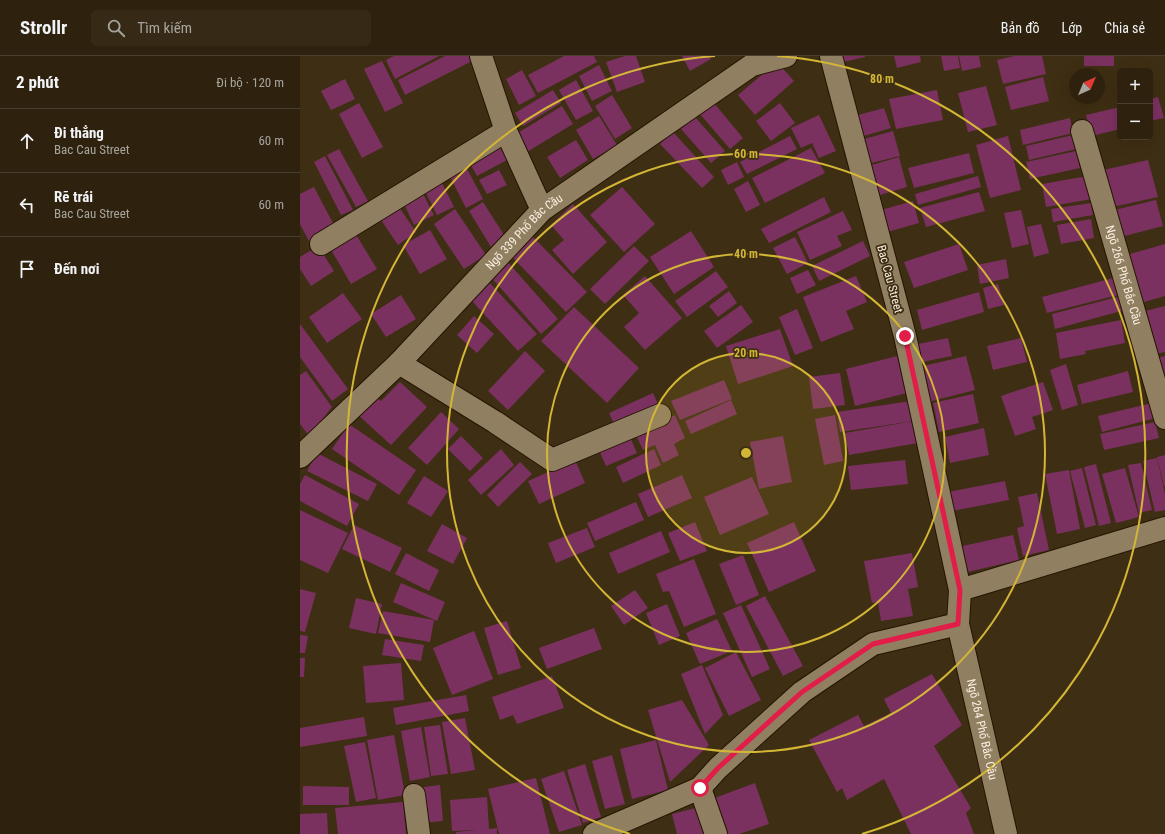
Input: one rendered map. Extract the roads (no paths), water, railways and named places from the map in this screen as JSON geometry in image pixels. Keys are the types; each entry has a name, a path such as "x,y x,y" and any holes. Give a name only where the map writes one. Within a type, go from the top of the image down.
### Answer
{"street":[{"path":"481,56 506,131 542,210"},
{"name":"Ngõ 339 Phố Bắc Cầu","path":"300,457 399,363 542,210 752,65 786,56"},
{"name":"Bac Cau Street","path":"831,56 905,336 960,590 958,624"},
{"path":"321,244 506,131"},
{"name":"Ngõ 266 Phố Bắc Cầu","path":"1082,131 1165,418"},
{"path":"399,363 495,422 552,460 660,415"},
{"path":"960,590 1165,528"},
{"path":"594,834 700,788 718,768 802,692 873,644 958,624"},
{"name":"Ngõ 264 Phố Bắc Cầu","path":"958,624 1006,834"},
{"path":"700,788 716,834"},
{"path":"414,795 419,834"}]}
